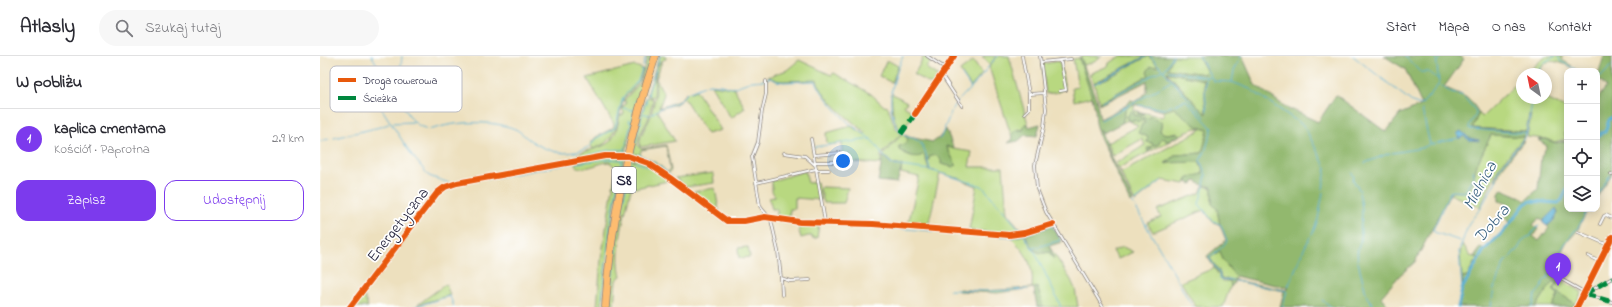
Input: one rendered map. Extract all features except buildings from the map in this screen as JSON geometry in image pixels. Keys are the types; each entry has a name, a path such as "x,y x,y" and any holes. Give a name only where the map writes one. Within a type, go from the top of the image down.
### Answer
{"highway":[{"name":"S8","path":"605,307 610,241 621,177 634,122 654,56"},
{"name":"S8","path":"605,307 625,175 638,118 657,56"}],"street":[{"path":"927,56 945,68"},
{"path":"914,114 954,56"},
{"path":"1022,56 1029,94 1029,110 1025,113"},
{"path":"1040,56 1046,109 1044,127 1036,160 1035,180 1040,199 1053,224 1103,307"},
{"path":"1041,62 1071,59"},
{"path":"1059,61 1061,64 1066,90 1060,91"},
{"path":"941,74 962,106"},
{"path":"761,218 762,212 752,157 758,142 766,94 766,81"},
{"path":"1029,94 1044,93"},
{"path":"811,139 826,222"},
{"path":"784,153 805,156 816,168"},
{"path":"814,155 841,153"},
{"name":"Energetyczna","path":"350,307 420,214 443,188 457,184 605,156 618,155 635,158 655,167 727,221 770,218 800,222 873,224 1009,236 1053,224"},
{"path":"816,162 844,162"},
{"path":"756,183 816,168 829,170"},
{"path":"762,212 770,218 778,251 782,295"},
{"path":"1600,224 1606,215 1612,218"},
{"path":"1578,232 1608,245"},
{"path":"1577,307 1612,237"},
{"path":"1588,256 1600,262"},
{"path":"1550,273 1585,291 1589,295 1612,302"},
{"path":"781,278 790,281 810,280"},
{"path":"1585,291 1612,278"}],"green space":[{"path":"648,56 652,56 634,118 614,211 602,307 597,307 601,259 616,169 609,162 586,168 578,167 575,164 576,162 607,156 619,156 619,159 621,158 622,153 619,151 619,154 601,154 575,160 574,158 580,153 600,147 611,140 616,130 620,115 623,115 624,112 622,110 626,102 624,101 640,83"},
{"path":"659,56 665,56 666,59 661,61 656,69 654,96 652,97 647,95"},
{"path":"924,56 932,60 926,68 938,76 933,85 914,75"},
{"path":"982,56 996,56 990,65"},
{"path":"997,56 1009,56 1028,124 1025,124 1023,130 1018,129 1011,135 989,67"},
{"path":"1080,56 1102,56 1091,63 1084,65"},
{"path":"1120,56 1146,56 1094,83 1089,74 1108,66 1109,63"},
{"path":"1146,56 1148,56 1106,79 1094,83"},
{"path":"1148,56 1173,56 1168,69 1205,74 1206,70 1198,56 1242,56 1255,85 1290,110 1318,122 1336,95 1386,132 1400,114 1422,105 1405,69 1384,56 1460,56 1464,59 1444,87 1464,96 1475,107 1479,113 1472,128 1526,131 1524,137 1491,135 1477,164 1472,184 1468,192 1451,192 1415,262 1400,275 1381,297 1389,307 1280,307 1284,291 1289,288 1235,276 1223,260 1220,251 1210,258 1219,271 1221,278 1233,280 1234,283 1231,287 1230,281 1220,279 1218,273 1208,258 1207,256 1226,240 1220,225 1217,209 1212,204 1212,187 1200,184 1196,181 1192,184 1186,182 1189,178 1203,173 1200,162 1165,163 1172,159 1175,155 1202,153 1208,130 1196,126 1174,108 1164,111 1133,104 1126,109 1122,123 1103,133 1100,129 1111,158 1133,201 1130,202 1100,137 1092,97 1079,58 1081,58 1096,99 1100,119 1125,106 1130,100 1136,101 1147,92 1147,81 1099,105 1099,103 1149,75 1147,72 1150,67 1158,66","holes":["1167,72 1204,80 1206,114 1168,75"]},
{"path":"1149,56 1159,67 1150,75 1099,103 1094,83"},
{"path":"1173,56 1198,56 1206,70 1205,74 1167,69"},
{"path":"1545,56 1562,56 1562,60 1572,66 1571,67 1556,62 1548,62 1541,68 1532,68"},
{"path":"1604,56 1612,56 1612,174 1600,192 1600,96 1606,87 1600,81 1600,68"},
{"path":"1079,58 1092,97 1074,101 1072,88 1078,87 1073,59"},
{"path":"799,60 831,75 834,73 871,94 884,106 888,107 895,127 901,134 881,155 881,164 852,162 849,154 842,154 842,143 829,145 827,143 826,133 851,126 864,134 865,132 830,101 824,94 817,80 779,81 768,77 787,70"},
{"path":"887,60 898,66 892,83 879,76"},
{"path":"662,61 656,79 656,73 657,68"},
{"path":"973,61 982,74 971,87 960,71"},
{"path":"1059,61 1065,89 1060,92 1046,94 1042,64"},
{"path":"635,66 643,69 639,82 624,98 616,128 611,137 604,144 593,149 590,144 596,137 613,128 614,124 587,78"},
{"path":"1167,72 1204,80 1206,114 1205,114"},
{"path":"656,79 664,94 659,108 678,101 687,92 696,90 721,130 707,134 684,98 676,104 657,111 675,141 640,147 640,139 650,118 656,93"},
{"path":"1516,84 1516,104 1552,104 1552,102 1564,108 1564,140 1555,142 1546,139 1527,137 1531,115 1529,114 1526,131 1472,128 1479,113 1482,117"},
{"path":"711,85 734,88 745,108 731,118"},
{"path":"891,93 907,102 904,106 914,113 902,132 894,118"},
{"path":"646,97 652,98 653,100 648,120 640,134 637,145 641,149 666,145 671,170 668,174 650,162 636,156 637,154 634,155 633,160 634,162 635,159 650,165 672,180 631,189 621,232 619,266 621,276 616,280 614,307 608,307 622,201","holes":["666,146 670,168 668,173 658,164 640,155 641,150"]},
{"path":"1133,104 1135,105 1133,110 1162,117 1164,115 1164,111 1174,107 1196,126 1208,130 1202,153 1175,155 1166,164 1174,162 1200,162 1203,173 1187,179 1185,184 1162,180 1135,202 1116,163 1145,145 1142,139 1112,156 1107,143 1138,126 1128,120 1122,123 1126,109","holes":["1131,111 1134,112 1134,115 1138,116 1144,114 1140,116 1140,118 1153,119 1162,122 1160,131 1162,133 1168,134 1177,132 1161,139 1157,145 1148,152 1148,148 1150,149 1153,145 1152,143 1147,142 1148,137 1139,133 1141,127 1146,123 1143,120 1140,122 1135,120 1130,121 1127,117","1194,128 1202,129 1121,173 1119,168"]},
{"path":"1131,111 1134,112 1134,115 1138,116 1138,112 1145,114 1140,116 1141,118 1152,117 1162,122 1160,131 1162,133 1180,134 1170,141 1166,141 1164,138 1161,139 1159,144 1154,146 1148,152 1147,148 1150,148 1153,145 1152,143 1147,142 1148,137 1138,133 1145,121 1130,121 1127,117"},
{"path":"1025,124 1028,124 1029,127 1040,124 1037,136 1025,135 1018,141 1008,143 1013,139 1011,135 1016,130 1023,130"},
{"path":"946,129 954,149 946,146 956,165 953,167 941,164 941,160 936,155 929,157 929,160 926,160 924,154 915,157 899,150 899,146 905,144 908,139 903,134 909,137 933,142 939,138"},
{"path":"902,134 908,139 905,144 899,146 899,150 909,155 924,154 929,169 927,170 935,171 930,170 927,160 929,160 928,157 936,155 941,160 956,165 946,146 972,152 969,167 1003,167 1007,213 1022,231 1009,234 969,230 977,186 965,182 964,180 940,173 928,227 908,225 919,177 901,173 902,165 893,164 883,155"},
{"path":"1491,135 1524,137 1499,167 1480,207 1450,194 1451,192 1472,184 1477,164"},
{"path":"1545,139 1556,143 1564,141 1564,212 1586,212 1577,231 1566,243 1550,274 1560,280 1554,290 1576,304 1574,304 1574,307 1552,307 1558,295 1553,290 1557,283 1553,281 1536,307 1459,307 1463,287 1462,277 1468,276 1478,258 1474,257 1480,247 1485,249 1510,224 1503,215 1508,204 1499,201 1499,194 1502,189 1521,197 1525,201 1538,189 1541,157 1547,146 1538,140","holes":["1556,208 1558,213 1553,221 1547,226 1549,228 1539,241 1533,236 1538,229 1533,225 1539,218 1543,221"]},
{"path":"1523,141 1501,169 1497,180 1495,180 1499,169"},
{"path":"883,156 893,165 902,166 897,183 878,181"},
{"path":"805,171 808,183 817,182 821,200 795,198 795,209 790,209 789,219 777,218 777,209 772,209 769,198 775,196 772,191 772,181"},
{"path":"713,173 714,183 686,187 675,178"},
{"path":"1203,186 1212,188 1212,204 1217,209 1220,225 1212,221 1204,210 1153,232 1147,223 1161,217 1157,210 1200,193"},
{"path":"821,187 848,188 844,203 824,203 820,189"},
{"path":"715,188 719,211 718,213 692,192"},
{"path":"800,223 819,224 817,238 808,236 801,238 799,231"},
{"path":"1051,226 1062,242 1049,246 1054,259 1049,252 1040,253 1034,249 1025,235"},
{"path":"1024,235 1036,251 1040,253 1049,252 1053,258 1049,246 1071,280 1075,289 1078,307 1042,307 1041,298 1034,288 997,293 958,291 959,289 982,291 1032,288 1032,273 1028,260 1025,254 1011,238"},
{"path":"1463,244 1470,256 1478,258 1468,276 1462,277 1460,253"},
{"path":"748,247 750,257 739,258 738,248"},
{"path":"1123,247 1133,252 1118,259 1113,251"},
{"path":"1220,250 1228,267 1236,276 1234,280 1286,290 1284,291 1221,278 1219,271 1209,258"},
{"path":"1214,268 1223,281 1230,281 1231,285 1223,307 1196,307 1181,282"},
{"path":"1560,280 1582,292 1576,304 1554,291 1558,295 1552,307 1536,307 1553,281"},
{"path":"446,284 450,295 417,305"},
{"path":"1037,287 1041,298 1042,307 1037,307 1034,288"},
{"path":"363,293 368,307 354,307"}],"water":[{"path":"1461,131 1469,138 1479,141 1469,140 1464,136 1459,139 1457,134"},
{"path":"1556,208 1558,213 1553,221 1547,226 1542,222"}],"waterway":[{"path":"372,56 378,66"},
{"path":"401,66 402,56"},
{"path":"643,66 646,56"},
{"path":"634,102 638,99 651,56"},
{"path":"649,95 648,93 660,56"},
{"path":"901,133 892,114 891,95 903,56"},
{"path":"982,75 997,56"},
{"path":"1094,84 1147,56"},
{"path":"1150,56 1205,117"},
{"path":"1164,71 1173,56"},
{"path":"1199,56 1211,77"},
{"path":"1232,82 1234,71 1241,56"},
{"path":"1353,56 1412,102 1421,105 1439,84 1436,56"},
{"path":"1405,56 1420,72 1429,72 1438,79"},
{"path":"1438,61 1443,56"},
{"name":"Mielnica","path":"1540,68 1546,61 1556,56"},
{"path":"1558,56 1560,61 1573,68"},
{"path":"1600,76 1605,73 1612,64"},
{"path":"591,145 595,139 615,128 623,97 638,81 642,69"},
{"path":"1102,102 1162,70"},
{"path":"1169,71 1206,77 1205,94 1207,111"},
{"path":"962,75 971,88"},
{"path":"960,99 981,77"},
{"path":"1206,77 1211,77 1214,81 1232,82 1250,89 1304,126 1326,168 1323,189"},
{"path":"767,79 770,78 784,82 816,81 821,91 835,109 849,123 872,140 882,155"},
{"path":"650,115 659,109 678,102 687,93 709,84 732,88 752,81 765,80"},
{"path":"1101,120 1171,81"},
{"path":"1442,86 1451,93 1462,95 1476,111 1469,129 1526,133"},
{"path":"643,111 646,99 648,97"},
{"path":"635,109 637,100"},
{"path":"646,100 647,105"},
{"path":"1138,105 1164,109 1186,100 1211,127 1212,129 1205,152 1200,160 1206,175 1204,185"},
{"path":"939,139 954,105 958,101"},
{"name":"Mielnica","path":"1462,289 1459,251 1469,223 1480,209 1496,181 1499,169 1526,136 1532,104"},
{"path":"623,108 635,111"},
{"path":"1392,153 1422,148 1430,144 1422,110"},
{"path":"384,112 411,154 429,176 449,183"},
{"path":"407,112 411,119 418,125 426,129 432,129"},
{"path":"624,152 634,113"},
{"path":"642,113 649,115"},
{"path":"632,154 642,115"},
{"name":"Dobra","path":"1600,134 1605,132 1609,120 1612,117"},
{"path":"334,138 391,123 414,122"},
{"path":"639,125 642,122"},
{"path":"433,129 463,123 496,124 515,129 534,143 558,152 574,152 590,146"},
{"path":"902,134 920,142 924,149 930,169"},
{"path":"1437,143 1458,138"},
{"path":"320,141 329,139"},
{"path":"814,147 871,139"},
{"path":"575,159 607,151 619,149 624,150"},
{"path":"1365,163 1390,153"},
{"path":"638,154 655,163 668,173"},
{"path":"883,155 893,165 930,170 982,186 1022,232 1036,254 1061,307"},
{"path":"576,163 608,159 621,160"},
{"path":"601,307 610,228 622,159"},
{"path":"609,307 617,235 631,160"},
{"path":"635,162 654,169 673,182"},
{"path":"488,179 572,163"},
{"path":"1460,241 1434,232 1433,230 1450,192 1465,192 1474,175 1473,170"},
{"path":"1352,173 1354,177 1353,180 1360,191"},
{"path":"670,175 673,178"},
{"path":"1600,190 1610,175"},
{"path":"1135,201 1161,181"},
{"path":"1204,186 1199,204 1212,220 1221,225 1227,241 1209,258 1219,272 1220,279 1233,280"},
{"path":"1312,235 1318,219 1323,192"},
{"path":"1358,260 1357,256 1361,237 1362,211 1359,193"},
{"name":"Dobra","path":"1458,307 1462,289 1484,250 1504,231 1525,204 1530,201 1558,203 1562,200 1564,196"},
{"path":"1133,203 1162,253"},
{"path":"1531,307 1533,306 1535,295 1549,276 1551,267 1568,239 1579,226 1586,212"},
{"path":"1022,231 1048,224"},
{"path":"866,226 933,231"},
{"path":"936,231 1013,237 1051,226 1053,227 1061,240 1034,248"},
{"path":"1491,307 1494,288 1505,261 1517,251 1524,240 1531,236 1533,231 1539,226"},
{"path":"1288,287 1310,237"},
{"path":"1163,254 1177,279"},
{"path":"1358,262 1367,297 1375,307"},
{"path":"1178,281 1189,301"},
{"path":"1235,281 1287,291 1282,307"},
{"path":"949,290 995,291 1028,289"},
{"path":"414,307 450,296 454,307"},
{"path":"355,305 357,300"},
{"path":"1322,300 1332,307"},
{"path":"1190,302 1193,307"}],"marked path":[{"path":"901,134 915,114"},
{"path":"1585,291 1588,292 1612,278"},
{"path":"1587,292 1589,295 1612,302"}],"cycle path":[{"path":"915,114 954,56"},
{"path":"350,307 437,193 445,187 457,183 605,156 628,156 648,163 727,221 744,221 765,217 800,222 873,224 1009,235 1024,233 1053,224"},
{"path":"1577,307 1612,237"}],"place":[{"name":"kaplica cmentarna","path":"1558,286"}]}
